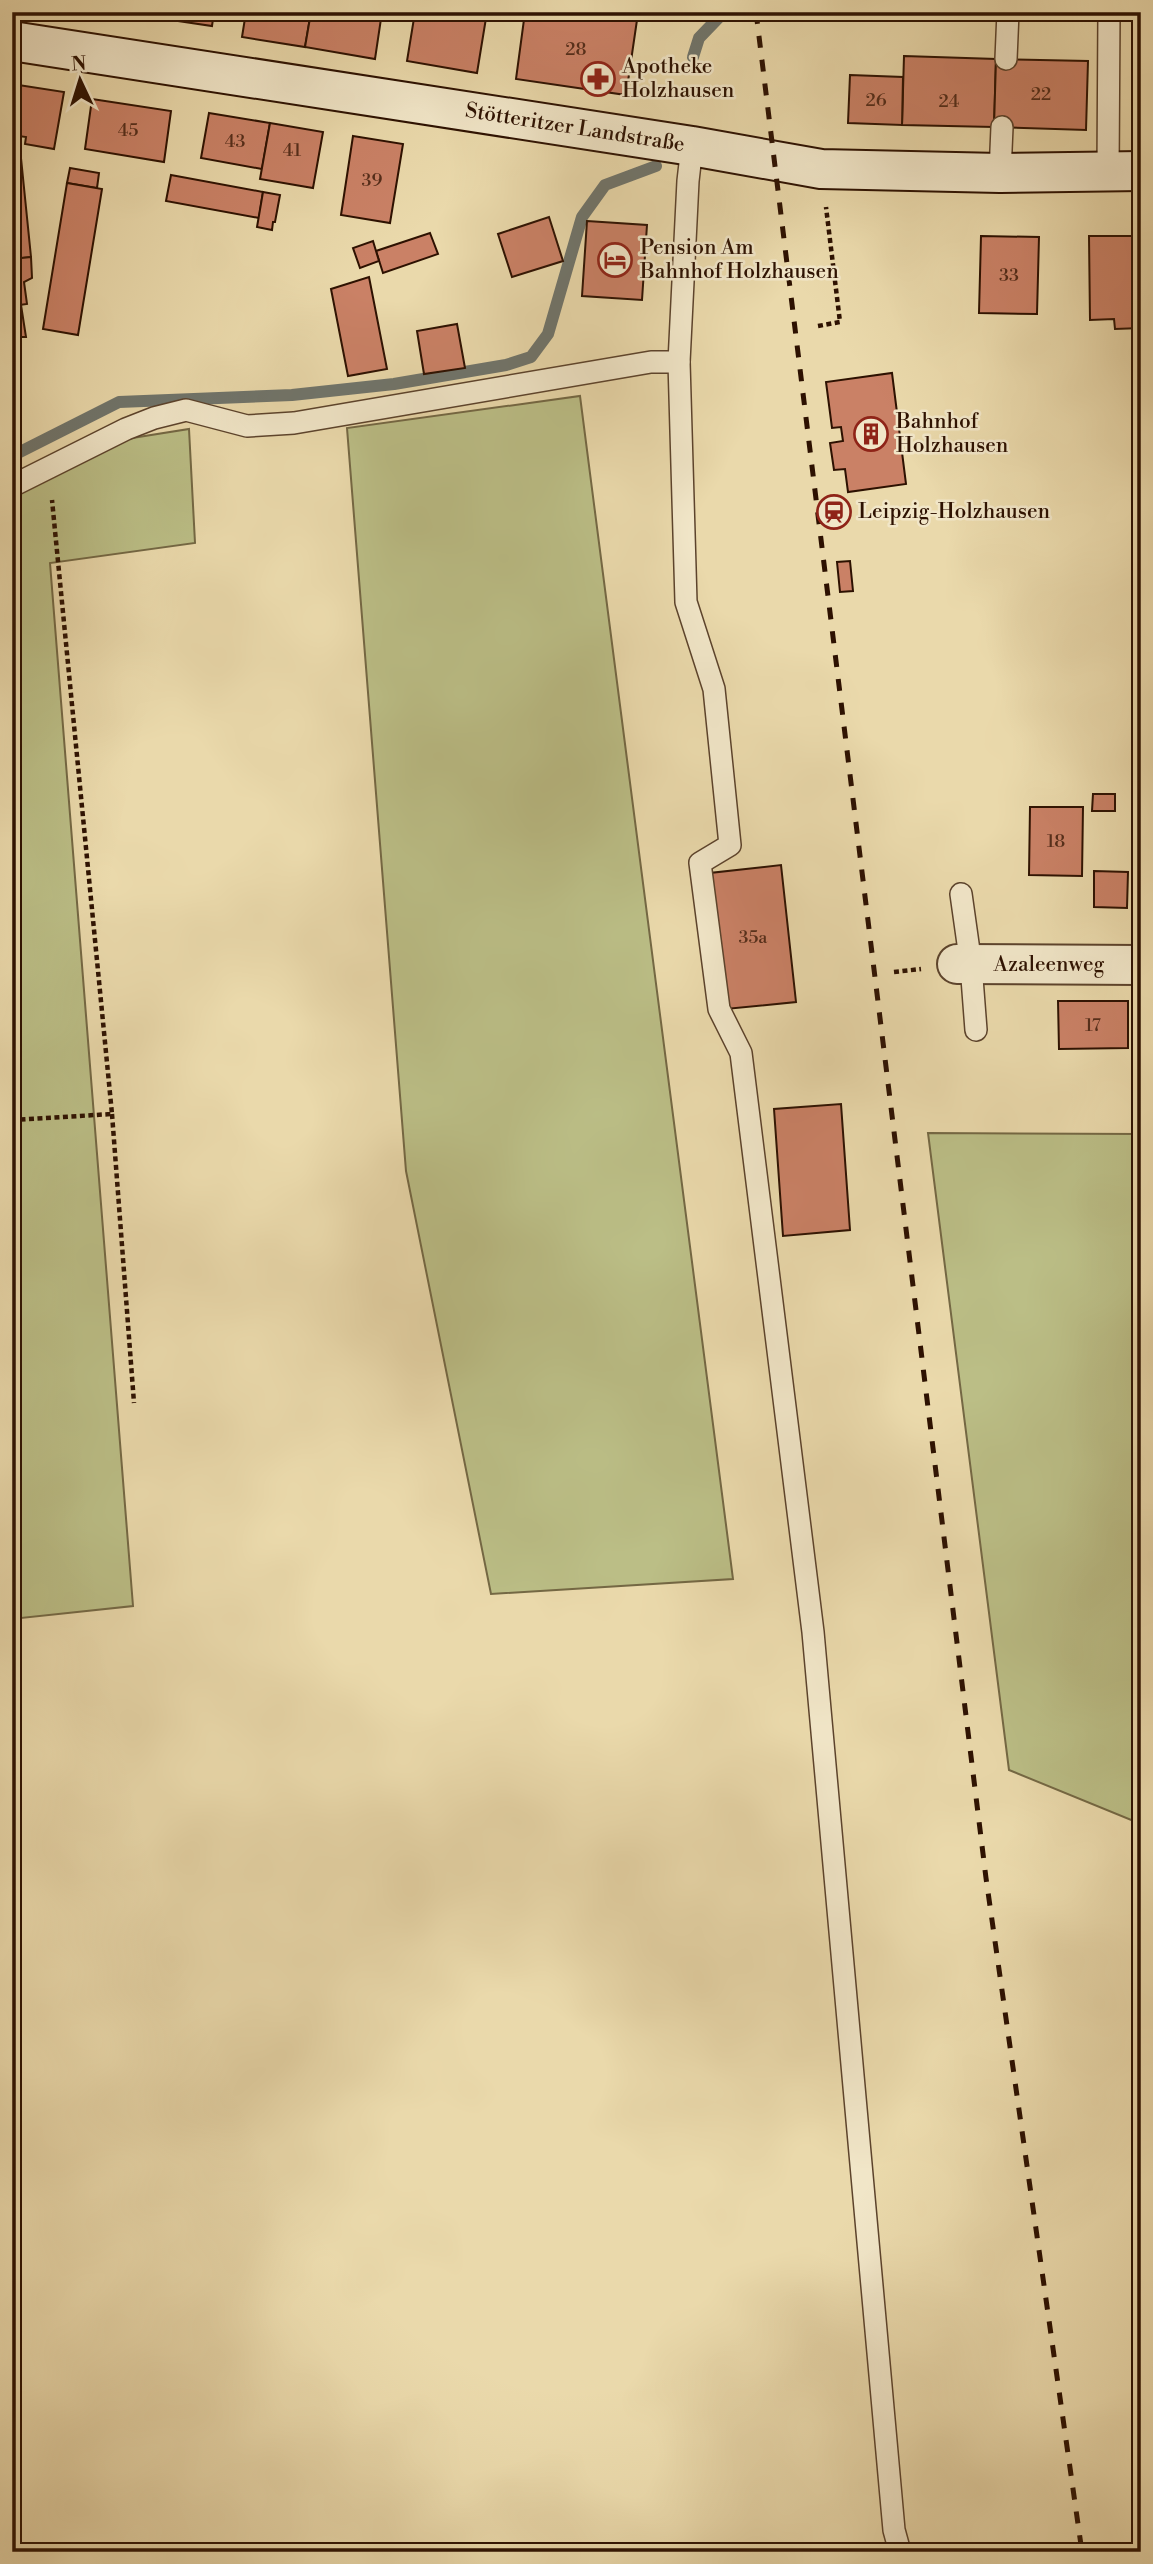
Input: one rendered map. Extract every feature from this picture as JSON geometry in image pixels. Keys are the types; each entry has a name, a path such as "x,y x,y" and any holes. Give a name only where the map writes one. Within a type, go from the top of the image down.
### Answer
{"main road":[{"name":"Stötteritzer Landstraße","path":"12,41 692,146 821,169 1000,173 1124,172"},
{"name":"Azaleenweg","path":"964,964 1141,965"}],"lane":[{"path":"1006,59 1008,12"},
{"path":"1110,12 1124,172"},
{"path":"1000,173 1002,127"},
{"path":"692,146 679,362 686,602 714,690 730,845 700,863 719,1009 741,1053 811,1618 877,2356 894,2530 900,2552"},
{"path":"12,486 126,429 186,410 247,426 294,423 651,362 679,362"},
{"path":"961,894 964,964 976,1030"}],"path":[{"path":"818,326 840,322 821,169"},
{"path":"49,467 112,1114 134,1402"},
{"path":"12,1120 112,1114"}],"green space":[{"path":"580,396 733,1579 491,1594 406,1171 347,428"},
{"path":"189,429 195,543 50,563 133,1606 12,1619 12,493 126,439"},
{"path":"928,1133 1141,1134 1141,1824 1009,1770"}],"building":[{"path":"145,12 214,12 212,26 144,16"},
{"path":"246,12 311,12 305,47 242,37"},
{"path":"311,12 382,12 375,59 305,47"},
{"path":"415,12 487,12 477,73 407,61"},
{"path":"525,12 584,12 637,20 626,95 516,79"},
{"path":"595,12 638,12 637,20"},
{"path":"904,56 996,59 994,127 902,125"},
{"path":"996,59 1088,61 1086,130 994,127"},
{"path":"850,75 903,77 902,125 848,123"},
{"path":"12,84 64,92 54,149 25,144 26,137 12,135"},
{"path":"92,99 171,111 164,162 85,149"},
{"path":"209,113 270,123 262,169 201,158"},
{"path":"270,123 323,132 313,188 260,179"},
{"path":"353,136 403,144 390,223 341,215"},
{"path":"21,158 31,257 12,259 12,159"},
{"path":"70,168 99,173 97,188 67,183"},
{"path":"171,175 263,192 259,218 166,201"},
{"path":"67,183 102,189 78,335 43,329"},
{"path":"263,192 280,195 272,230 257,227"},
{"path":"549,217 563,261 512,277 498,234"},
{"name":"Pension Am Bahnhof Holzhausen","path":"587,221 647,225 642,300 582,296"},
{"path":"430,233 438,254 383,273 376,251"},
{"path":"981,236 1039,237 1037,314 979,313"},
{"path":"1089,236 1141,236 1141,328 1115,329 1114,319 1090,320"},
{"path":"373,241 379,261 360,268 353,248"},
{"path":"31,257 32,278 24,282 27,304 12,306 12,259"},
{"path":"369,277 387,369 348,376 331,289"},
{"path":"21,305 26,337 12,337 12,306"},
{"path":"457,324 465,368 424,374 417,331"},
{"name":"Bahnhof Holzhausen","path":"892,373 906,484 848,492 845,469 834,470 830,443 843,441 841,427 832,428 826,382"},
{"path":"850,561 853,591 840,592 837,562"},
{"path":"1093,794 1115,794 1115,811 1092,811"},
{"path":"1030,807 1083,807 1082,876 1029,875"},
{"path":"781,865 796,1002 726,1009 710,873"},
{"path":"1094,871 1128,872 1127,908 1094,907"},
{"path":"1058,1001 1128,1001 1128,1048 1059,1049"},
{"path":"841,1104 850,1230 783,1236 774,1109"}],"waterway":[{"path":"693,57 699,38 724,12"},
{"path":"12,456 119,402 292,395 394,384 506,365 531,357 548,334 582,217 605,185 656,166"}],"railway":[{"path":"756,12 986,1878 1082,2552"}],"place":[{"name":"Apotheke Holzhausen","path":"598,79"},
{"name":"Pension Am Bahnhof Holzhausen","path":"615,260"},
{"name":"Bahnhof Holzhausen","path":"871,434"},
{"name":"Leipzig-Holzhausen","path":"834,512"}]}
